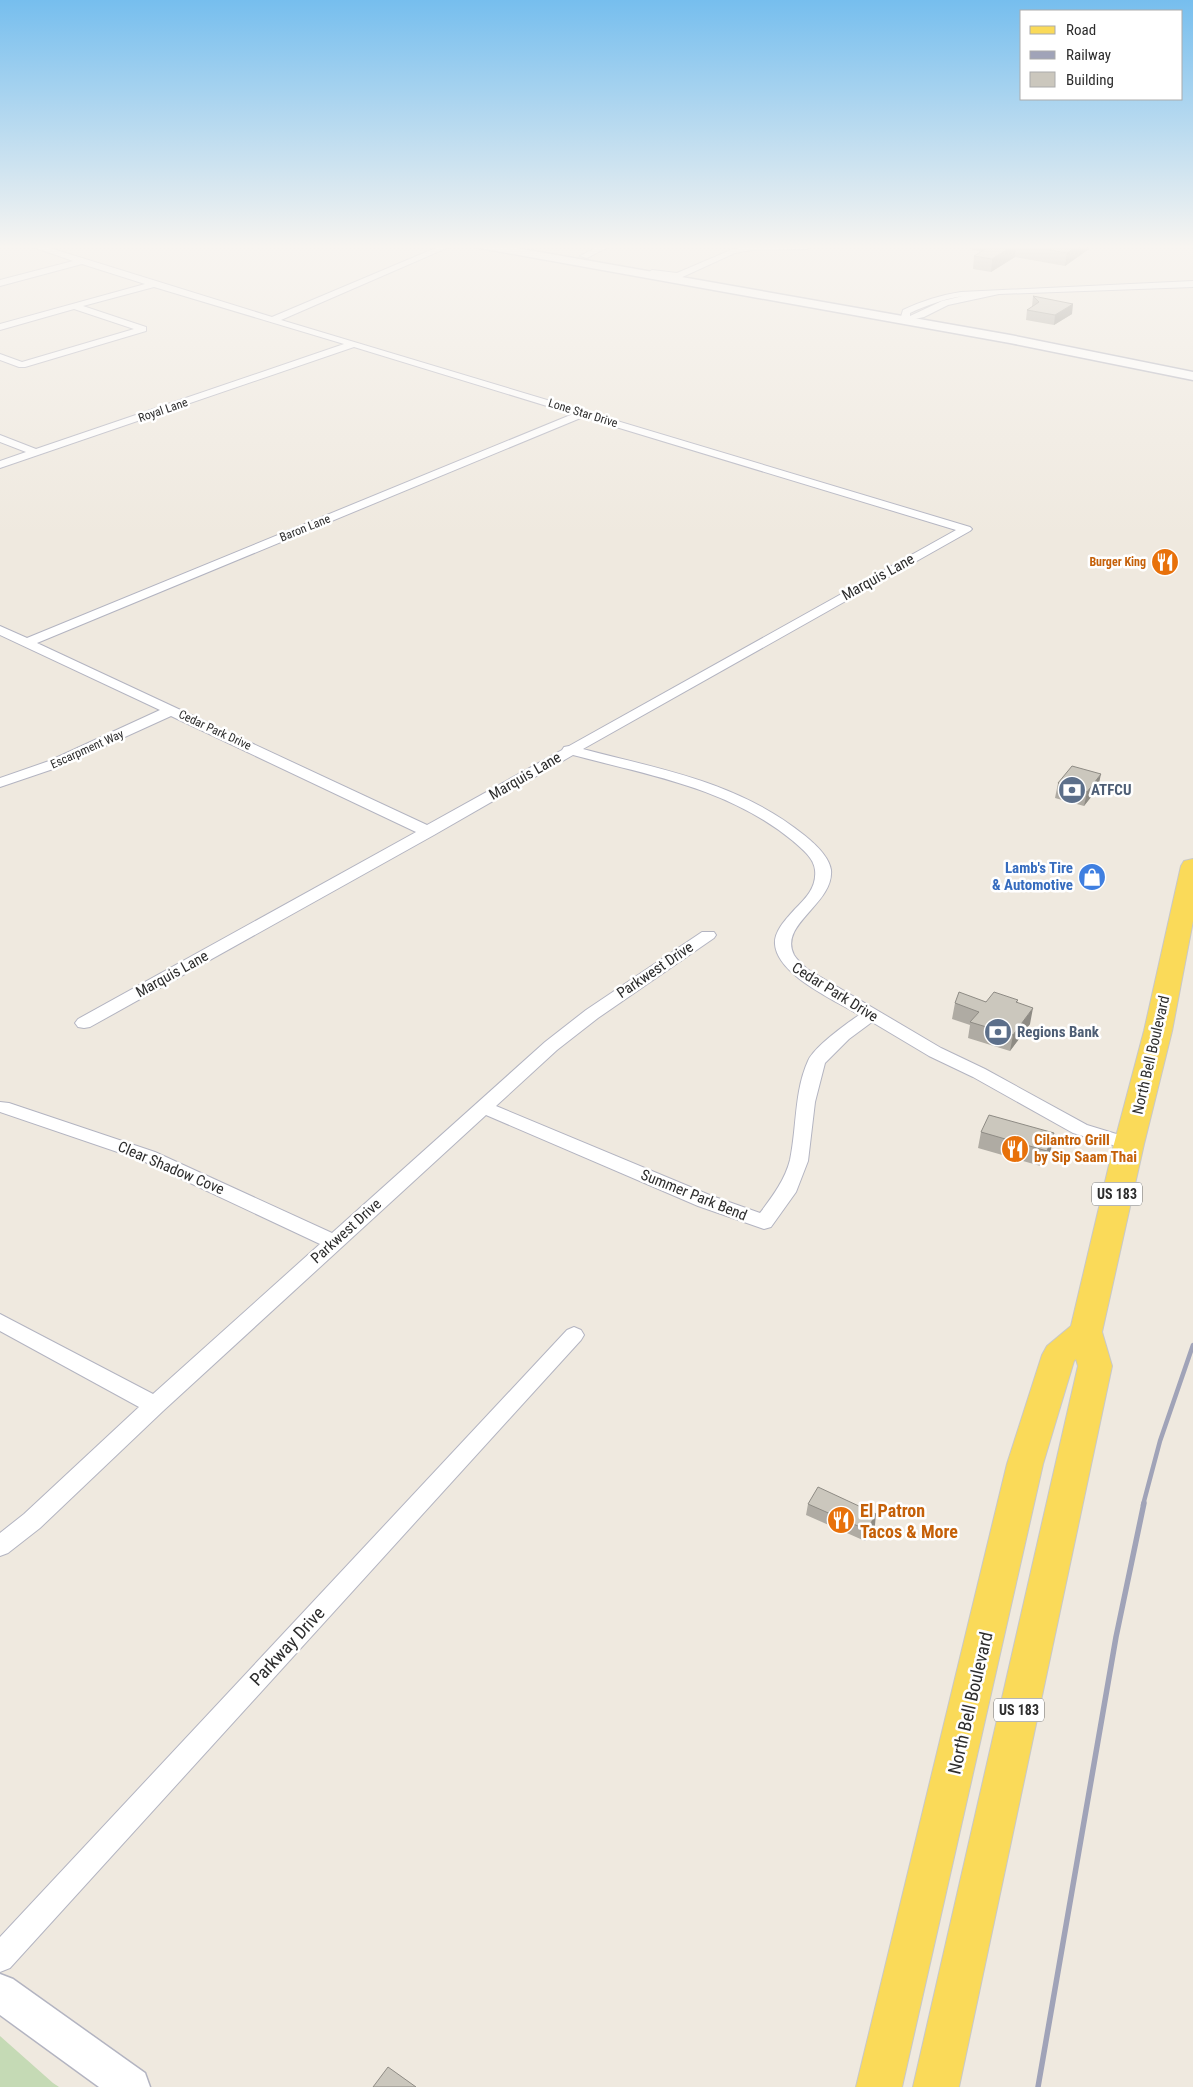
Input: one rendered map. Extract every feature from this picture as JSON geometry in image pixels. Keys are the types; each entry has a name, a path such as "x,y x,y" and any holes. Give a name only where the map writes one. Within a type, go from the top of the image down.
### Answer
{"main road":[{"path":"1027,341 1193,376"},
{"path":"1069,341 1193,367"},
{"name":"North Bell Boulevard","path":"936,2087 1095,1366 1086,1332 1129,1144 1158,1031 1193,866"},
{"name":"North Bell Boulevard","path":"879,2087 1025,1464 1059,1354 1086,1332"}],"street":[{"path":"0,357 22,365 101,341"},
{"name":"Lone Star Drive","path":"345,341 966,528"},
{"name":"Royal Lane","path":"0,465 354,344"},
{"name":"Baron Lane","path":"28,642 583,413"},
{"path":"0,438 37,453"},
{"name":"Marquis Lane","path":"84,1023 429,832 569,750 966,528"},
{"name":"Cedar Park Drive","path":"0,630 429,832"},
{"name":"Escarpment Way","path":"0,783 54,764 172,710"},
{"name":"Cedar Park Drive","path":"569,750 712,788 741,799 767,813 800,839 819,860 824,870 817,893 784,935 783,952 789,963 801,974 935,1052 986,1077 1080,1129 1129,1144"},
{"name":"Parkwest Drive","path":"0,1546 32,1521 155,1405 551,1046 592,1014 708,935"},
{"name":"Summer Park Bend","path":"482,1107 705,1201 764,1222 789,1187 799,1161 806,1102 817,1061 843,1035 871,1014"},
{"name":"Clear Shadow Cove","path":"3,1107 148,1156 286,1218 334,1242"},
{"path":"0,1322 155,1405"},
{"name":"Parkway Drive","path":"0,1958 574,1336"},
{"path":"0,1992 130,2087"}],"green space":[{"path":"0,2036 53,2083 59,2087 0,2087"}],"building":[{"path":"1072,766 1101,774 1087,792 1058,783"},
{"path":"959,992 986,1002 994,992 1018,1000 1016,1002 1033,1008 1013,1035 970,1022 979,1012 955,1003"},
{"path":"989,1115 1054,1133 1047,1151 981,1132"},
{"path":"818,1487 876,1514 867,1530 808,1504"},
{"path":"388,2067 416,2087 373,2087"}],"railway":[{"path":"1143,1505 1160,1441 1193,1345"},
{"path":"1038,2087 1116,1637 1144,1503"}],"place":[{"name":"Burger King","path":"1165,562"},
{"name":"ATFCU","path":"1072,790"},
{"name":"Lamb's Tire & Automotive","path":"1092,877"},
{"name":"Regions Bank","path":"998,1032"},
{"name":"Cilantro Grill by Sip Saam Thai","path":"1015,1149"},
{"name":"El Patron Tacos & More","path":"841,1520"}]}
